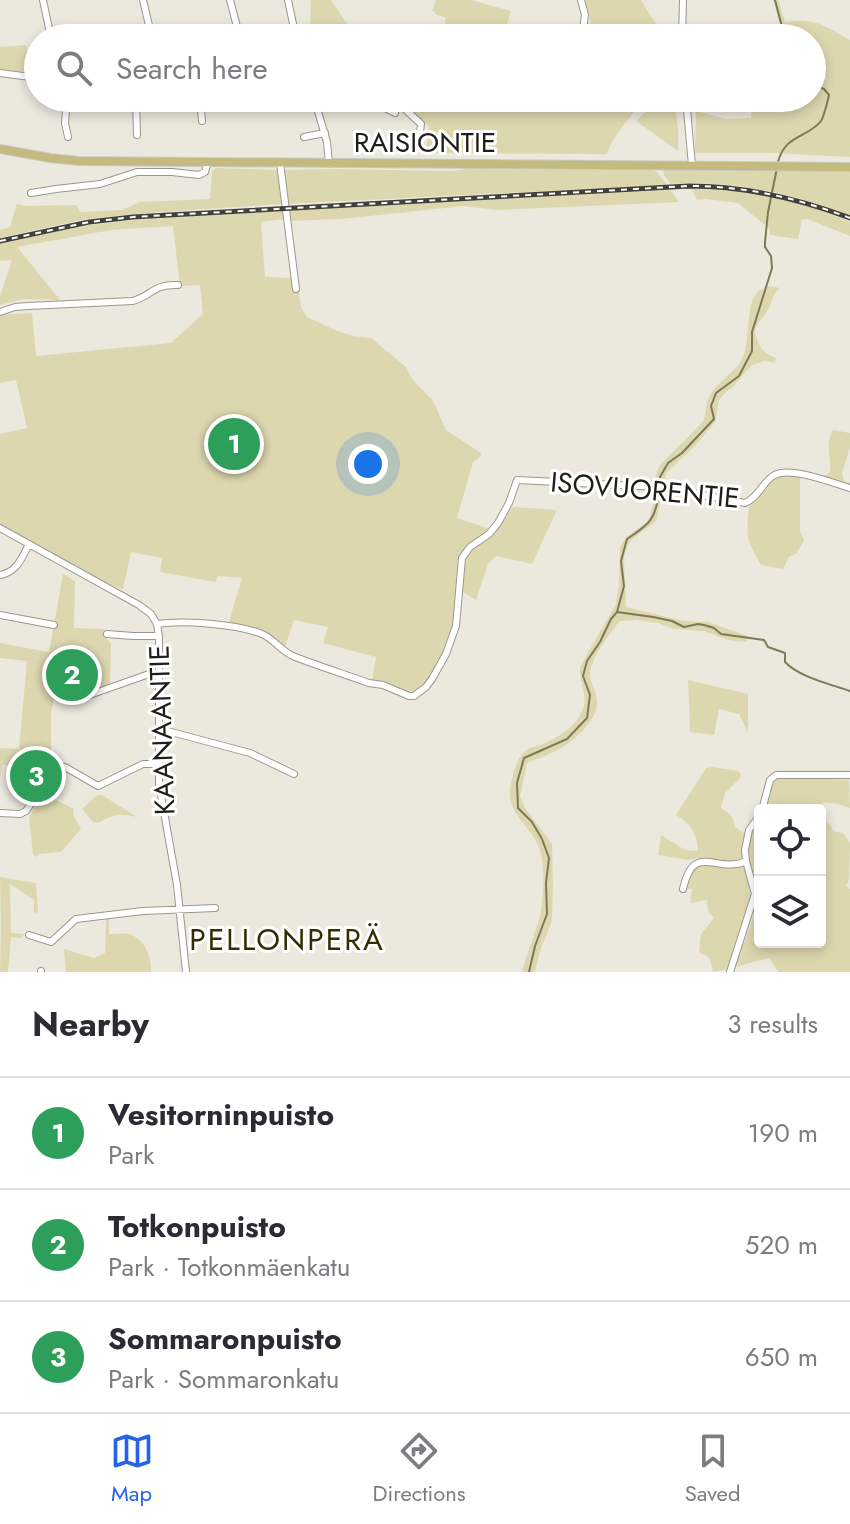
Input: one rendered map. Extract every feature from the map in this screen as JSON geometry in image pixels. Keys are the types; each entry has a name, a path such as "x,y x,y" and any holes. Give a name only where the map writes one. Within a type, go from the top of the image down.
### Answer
{"main road":[{"name":"RAISIONTIE","path":"0,149 79,161 850,167"}],"street":[{"path":"43,0 48,24"},
{"path":"143,0 149,24"},
{"path":"230,0 236,24"},
{"path":"288,0 293,24"},
{"path":"581,0 584,24"},
{"path":"682,24 683,0"},
{"path":"0,73 24,76"},
{"path":"66,112 68,137"},
{"path":"136,112 137,135"},
{"path":"201,112 202,121"},
{"path":"319,112 329,164"},
{"path":"408,112 421,124 420,132"},
{"path":"687,112 692,166"},
{"path":"304,137 325,133"},
{"path":"31,193 100,184 144,172 199,175 205,172 208,162"},
{"path":"280,163 296,289"},
{"path":"0,312 15,307 133,301 160,285 178,285"},
{"name":"ISOVUORENTIE","path":"157,624 209,624 260,633 288,654 414,696 432,679 450,645 456,626 462,558 498,523 517,480 659,487 745,503 751,502 771,478 782,472 850,488"},
{"name":"KAANAANTIE","path":"0,528 139,605 151,614 157,624 161,801 174,864 186,972"},
{"path":"0,575 17,566 29,544"},
{"path":"0,615 54,625"},
{"path":"107,634 159,636"},
{"path":"81,698 149,674 160,675"},
{"path":"160,729 250,753 294,774"},
{"path":"0,813 20,814 26,811 52,772 60,766 98,786 143,764 159,764"},
{"path":"763,804 770,780 776,775 850,775"},
{"path":"730,972 755,894 745,850 754,821"},
{"path":"683,889 686,875 693,865 714,862 733,865 746,861"},
{"path":"29,935 51,942 76,919 215,908"}],"shaded area":[{"path":"311,0 331,0 347,24 310,24"},
{"path":"436,0 471,0 511,11 507,24 444,24 446,18 432,11"},
{"path":"585,0 641,0 656,24 590,24"},
{"path":"773,0 779,2 785,22 819,24 780,24"},
{"path":"826,27 850,40 850,157 695,153 696,112 726,119 751,118 751,112 826,112"},
{"path":"24,45 24,72 0,69 0,47"},
{"path":"406,112 634,112 607,154 426,153 429,126"},
{"path":"645,112 676,112 678,151 636,121"},
{"path":"216,168 277,170 282,204 86,219 0,238 0,230 10,227 17,204 77,205 80,212 122,210 140,202 210,199 212,171"},
{"path":"285,170 652,170 667,185 287,204"},
{"path":"663,170 850,171 850,216 806,201 740,186 671,184"},
{"path":"670,189 679,202 497,210 464,206 290,221 288,210"},
{"path":"692,189 773,197 811,208 850,222 850,236 807,219 802,220 798,239 770,235 770,229 738,203 697,200"},
{"path":"283,211 285,219 261,222 265,277 291,278 293,289 298,288 301,307 307,317 353,336 371,338 406,367 412,379 433,401 446,430 481,453 473,462 457,518 490,529 475,540 459,562 456,613 451,637 424,686 412,692 398,691 372,681 376,657 323,643 328,627 294,620 285,647 275,639 228,625 242,578 218,576 215,582 160,572 162,558 131,552 123,589 103,582 0,524 0,434 27,428 16,380 0,383 0,315 32,313 36,356 171,343 203,314 200,285 180,286 173,226 111,230 17,247 60,300 24,299 0,305 12,260 0,261 0,243 89,225"},
{"path":"768,286 780,288 755,330 761,347 776,358 775,363 765,361 747,370 719,400 715,422 666,473 663,485 653,484 659,466 703,422 710,395 741,360 754,298"},
{"path":"833,430 850,433 850,447 842,473 844,481 850,485 823,477 830,472 829,447"},
{"path":"784,474 800,476 800,531 804,540 783,569 761,565 748,538 748,525 749,507 773,480"},
{"path":"655,493 662,494 656,521 630,541 626,549 626,607 683,621 708,622 748,636 747,642 637,620 620,621 606,639 591,669 597,702 587,726 566,745 527,763 520,796 525,808 552,844 553,882 552,921 535,972 522,972 541,913 543,873 535,839 512,805 510,795 514,772 524,752 561,734 580,715 584,698 580,667 616,604 620,547 626,537 646,523"},
{"path":"513,507 557,510 532,564 496,556 488,564 476,600 461,591 463,561 492,534"},
{"path":"63,574 75,581 74,628 104,629 105,637 111,643 110,686 93,695 57,685 51,713 51,756 55,759 28,804 23,766 2,765 0,781 0,748 19,749 27,661 0,658 0,643 49,652"},
{"path":"688,680 748,694 748,733 739,714 719,709 714,735 690,732"},
{"path":"706,768 741,774 725,793 721,808 731,816 735,827 744,833 742,858 738,862 730,862 658,855 661,835 685,850 698,851 692,830 676,815"},
{"path":"780,777 849,780 850,808 823,802 768,804 773,782"},
{"path":"42,793 74,809 73,815 81,829 61,852 36,857 33,854 29,818"},
{"path":"97,795 102,795 137,817 117,815 93,822 82,809"},
{"path":"826,822 833,831 843,833 850,843 849,880 846,886 850,889 850,972 778,972 769,958 735,967 754,912 754,948 826,948"},
{"path":"754,829 754,876 748,852"},
{"path":"706,864 733,868 743,865 750,896 727,969 713,972 709,958 699,951 701,934 714,918 708,911 707,900 690,903 692,889 685,888 691,872"},
{"path":"0,877 36,883 38,913 34,912 34,900 10,884 11,933 24,934 22,938 11,937 8,972 0,972"},
{"path":"109,918 109,934 129,934 143,944 149,955 151,972 66,972 64,949 94,958 105,953 106,919"}],"waterway":[{"path":"775,0 781,24"},
{"path":"826,91 829,95 826,105"},
{"path":"778,162 786,146 816,126 824,112"},
{"path":"660,483 668,463 682,453 714,419 711,406 716,393 739,376 752,351 752,332 772,268 765,242 777,168"},
{"path":"529,972 547,914 549,858 532,822 518,808 517,783 524,758 567,739 587,718 590,695 583,676 587,661 617,612 624,586 621,561 627,539 650,520 659,491"},
{"path":"617,612 672,621 684,627 704,625 721,634 764,640 768,647 785,653 785,662 798,672 850,691"}],"railway":[{"path":"0,241 89,222 133,217 689,186 771,194 850,218"}],"place":[{"name":"Vesitorninpuisto","path":"234,444"},
{"name":"Totkonpuisto","path":"72,675"},
{"name":"Sommaronpuisto","path":"36,776"}],"district":[{"name":"PELLONPERÄ","path":"287,939"}]}
